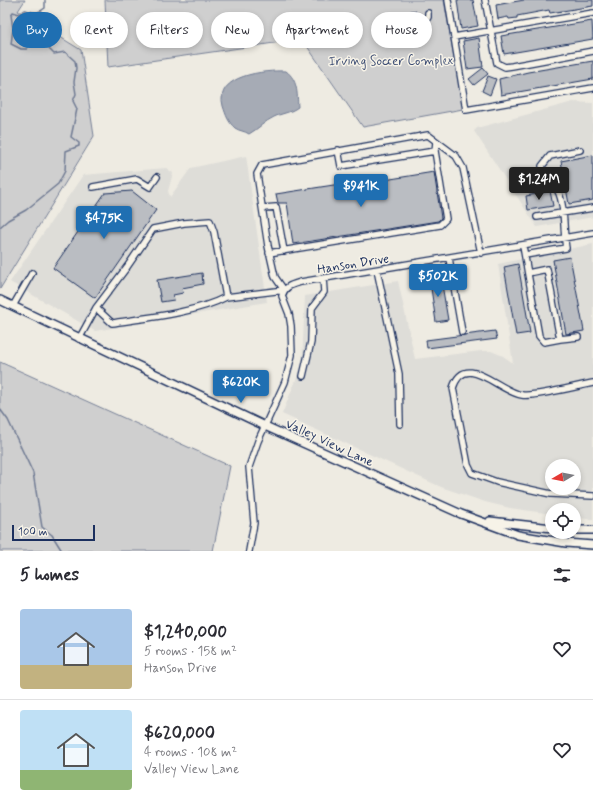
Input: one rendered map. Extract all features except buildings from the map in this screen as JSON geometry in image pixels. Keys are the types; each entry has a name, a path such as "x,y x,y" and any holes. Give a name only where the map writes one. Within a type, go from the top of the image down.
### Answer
{"main road":[{"name":"Valley View Lane","path":"0,300 265,426 446,508 518,535 566,543 593,545"},
{"name":"Valley View Lane","path":"478,520 545,527"},
{"path":"581,530 593,530"}],"street":[{"path":"448,0 466,110 593,88"},
{"path":"485,0 497,63 505,66 512,66 593,51"},
{"path":"454,37 593,13"},
{"path":"249,551 254,523 249,467 290,369 293,341 289,314 282,296 284,290 275,277 269,253 258,174 262,165 338,150 428,135 456,156 463,168 481,253"},
{"path":"269,253 440,225 446,219 435,150 436,142"},
{"path":"338,150 341,166 435,150"},
{"path":"525,255 566,248 559,193 554,186 545,182 542,166 550,156 580,150"},
{"path":"93,187 137,179 150,187 157,177"},
{"path":"262,208 276,207 284,251"},
{"path":"537,217 593,208"},
{"path":"79,338 96,308 153,229 184,223 210,221 214,232 226,297"},
{"name":"Hanson Drive","path":"96,308 112,323 200,307 214,303 226,297 284,290 290,285 324,278 523,246 593,233"},
{"path":"523,246 540,336 544,342 578,337"},
{"path":"449,258 462,332"},
{"path":"528,273 547,269 560,339"},
{"path":"377,270 399,374 400,424"},
{"path":"13,306 32,273"},
{"path":"303,376 311,342 312,308 324,292 324,278"},
{"path":"593,383 522,395 500,386 474,372 462,373 456,379 453,388 468,465 472,473 497,482 551,494 593,496"}],"shaded area":[{"path":"286,71 293,78 295,83 298,107 292,111 271,119 249,134 235,128 229,121 223,106 222,96 226,87 233,81 243,76 254,73"},
{"path":"573,102 593,103 593,217 537,227 474,131 477,128"},
{"path":"246,156 267,302 95,331 10,282 83,175 166,168 173,173 168,191 170,197 191,168"},
{"path":"593,244 593,520 581,518 581,503 545,503 545,513 510,508 485,502 441,487 282,414 302,365 305,296 398,281 415,359 491,351 503,356 513,363 498,264"}],"green space":[{"path":"0,0 25,0 18,11 20,12 12,12 12,48 62,48 62,38 70,43 70,48 78,48 81,50 94,136 0,289"},
{"name":"Irving Soccer Complex","path":"105,0 444,0 463,109 363,127 308,48 363,48 363,12 272,12 272,43 264,44 264,12 211,12 211,48 240,48 108,67 107,48 128,48 128,12 106,12"},
{"path":"0,362 230,466 213,551 0,551"}],"waterway":[{"path":"0,227 8,220 26,210 58,184 65,171 66,151 79,146 79,143 71,137 77,109 73,101 76,94 74,82 76,68 75,61 65,52 54,54 49,49 51,40 36,35 31,36 29,39 27,49 21,49 11,44 13,29 11,15 13,12 19,14 25,10 36,12 40,11 45,8 45,0"},
{"path":"0,409 8,420 33,473 42,527 52,535 62,551"}]}
